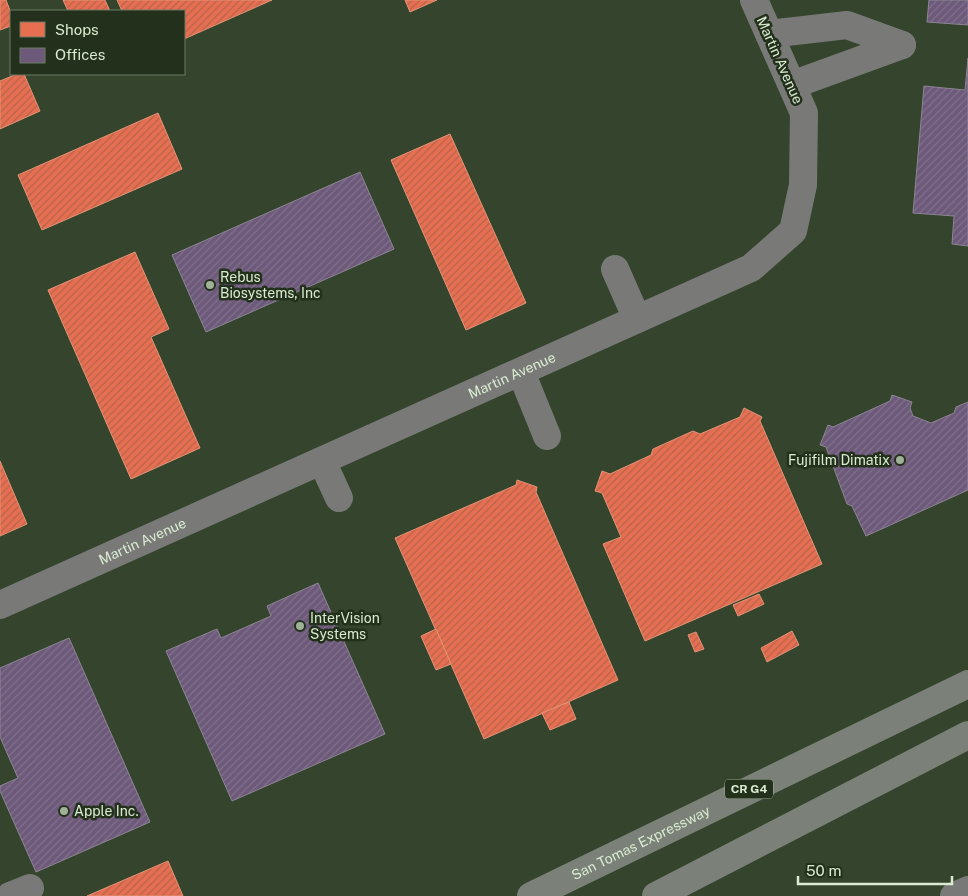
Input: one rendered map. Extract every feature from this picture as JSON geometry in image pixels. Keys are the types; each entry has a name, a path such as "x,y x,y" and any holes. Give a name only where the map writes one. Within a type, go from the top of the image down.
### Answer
{"highway":[{"name":"San Tomas Expressway","path":"531,896 968,684"},
{"path":"656,896 968,735"}],"street":[{"name":"Martin Avenue","path":"0,605 751,268 793,232 803,185 804,113 754,0"},
{"path":"769,34 847,25 902,44 792,85"},
{"path":"615,269 637,319"},
{"path":"521,372 547,436"},
{"path":"322,461 339,498"},
{"path":"954,896 968,890"}],"building: Shops":[{"path":"0,0 6,0 10,10 10,26 0,30"},
{"path":"63,0 105,0 110,10 68,10"},
{"path":"117,0 272,0 185,39 185,10 122,10"},
{"path":"405,0 437,0 410,12"},
{"path":"15,75 24,75 40,111 0,129 0,81"},
{"path":"158,113 182,169 42,230 18,175"},
{"path":"450,134 526,303 466,330 391,160"},
{"path":"135,252 169,329 151,337 200,448 131,479 48,290"},
{"path":"744,408 762,417 760,421 822,564 645,641 603,544 621,537 602,493 595,491 602,471 610,474 651,455 653,449 693,431 700,434 740,417"},
{"path":"0,461 27,524 0,536"},
{"path":"517,480 537,487 536,492 618,680 484,739 395,538 516,485"},
{"path":"759,594 764,604 738,616 733,605"},
{"path":"436,629 451,664 436,670 421,636"},
{"path":"792,631 799,645 767,662 761,648"},
{"path":"696,632 704,649 695,652 688,635"},
{"path":"569,702 576,719 550,730 542,713"},
{"path":"168,861 183,896 87,896"}],"building: Offices":[{"path":"929,0 968,0 968,25 927,22"},
{"path":"968,58 968,246 952,244 954,216 913,213 924,86 965,90"},
{"path":"360,172 394,249 206,332 172,255"},
{"name":"Fujifilm Dimatix","path":"892,395 912,402 910,408 913,416 931,423 954,413 956,407 968,402 968,490 866,536 852,506 847,504 826,447 820,445 828,425 833,427 890,401"},
{"path":"318,583 385,734 232,801 166,651 217,629 221,638 271,616 267,606"},
{"path":"69,638 150,822 36,872 0,791 0,786 18,778 0,737 0,668"}],"place":[{"name":"Rebus Biosystems, Inc","path":"210,285"},
{"name":"Fujifilm Dimatix","path":"900,460"},
{"name":"InterVision Systems","path":"300,626"},
{"name":"Apple Inc.","path":"64,811"}]}
